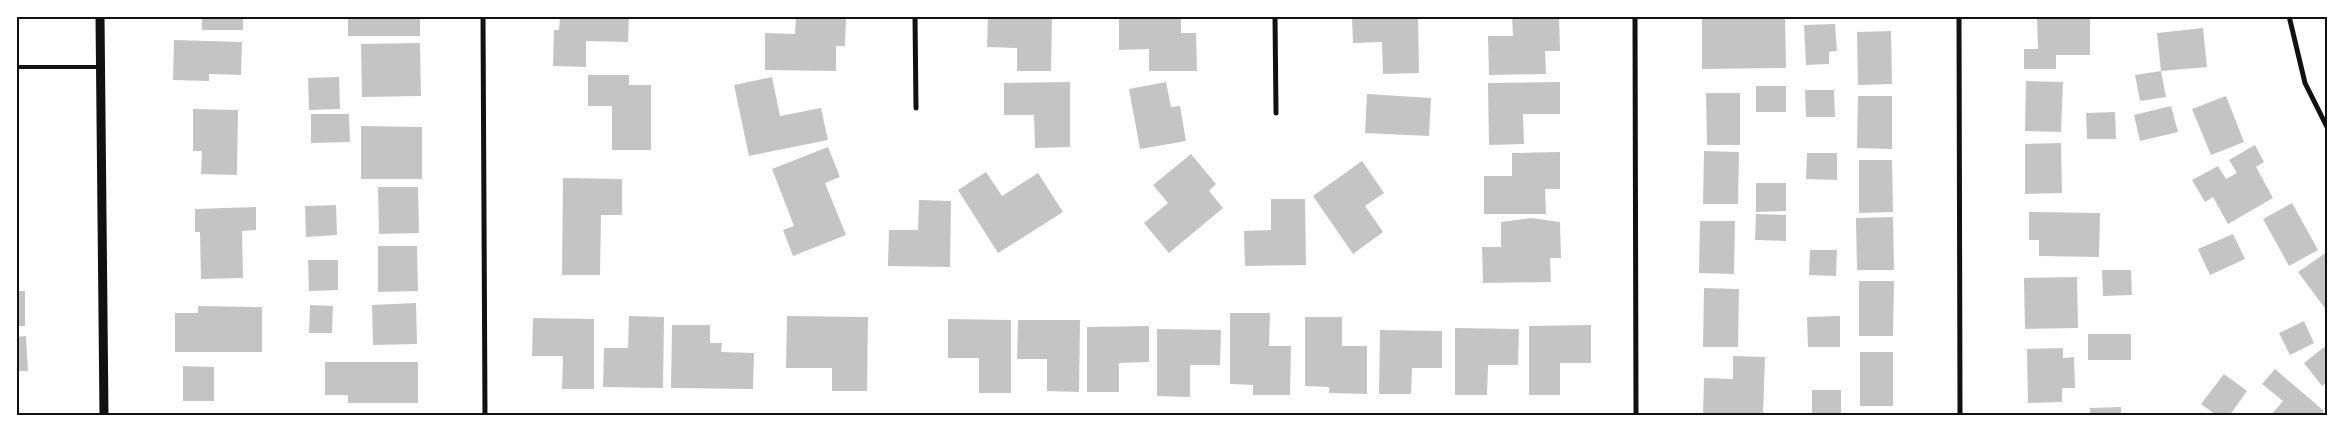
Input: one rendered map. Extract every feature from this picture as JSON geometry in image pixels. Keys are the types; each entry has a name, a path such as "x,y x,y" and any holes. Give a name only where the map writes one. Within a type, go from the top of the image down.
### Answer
{"street":[{"path":"100,16 104,415"},
{"path":"483,16 485,415"},
{"path":"915,16 916,108"},
{"path":"1275,16 1276,113"},
{"path":"1635,16 1636,415"},
{"path":"1959,16 1960,415"},
{"path":"2289,16 2305,83 2327,127"}],"lane":[{"path":"16,67 100,67"}],"building":[{"path":"202,16 243,16 243,30 202,30"},
{"path":"348,16 420,16 420,36 348,36"},
{"path":"560,16 629,16 628,42 586,41 586,67 553,66 554,30 559,30"},
{"path":"796,16 846,16 845,46 836,46 836,71 765,70 765,33 795,34"},
{"path":"988,16 1052,16 1051,71 1017,71 1017,48 987,47"},
{"path":"1119,16 1181,16 1181,33 1196,33 1197,71 1149,71 1149,49 1119,50"},
{"path":"1352,16 1418,16 1419,73 1383,74 1382,42 1353,43"},
{"path":"1512,16 1559,16 1560,51 1545,51 1546,74 1489,75 1488,36 1513,36"},
{"path":"1702,16 1785,16 1786,68 1702,69"},
{"path":"2090,16 2090,55 2056,55 2056,69 2024,69 2024,49 2038,49 2037,17"},
{"path":"1835,24 1837,51 1829,52 1829,64 1806,65 1804,25"},
{"path":"2203,28 2207,67 2161,71 2157,33"},
{"path":"1891,31 1892,84 1858,85 1857,32"},
{"path":"174,40 242,42 241,75 209,74 209,81 173,80"},
{"path":"420,43 421,96 362,97 361,44"},
{"path":"2161,71 2166,97 2140,101 2135,75"},
{"path":"588,75 629,75 629,85 651,85 651,150 612,150 612,106 588,106"},
{"path":"339,77 340,109 309,110 308,78"},
{"path":"772,77 780,116 821,108 828,140 749,156 734,85"},
{"path":"2026,81 2063,82 2061,132 2025,131"},
{"path":"1070,82 1070,147 1035,148 1034,115 1004,115 1004,83"},
{"path":"1166,82 1171,107 1180,106 1186,141 1140,149 1129,89"},
{"path":"1560,82 1560,114 1523,114 1524,144 1489,145 1488,83"},
{"path":"1756,86 1786,86 1786,112 1756,112"},
{"path":"1805,90 1834,90 1835,117 1806,117"},
{"path":"1706,93 1740,93 1740,145 1707,145"},
{"path":"1367,94 1431,98 1429,136 1365,133"},
{"path":"1858,96 1892,96 1892,149 1857,148"},
{"path":"2226,96 2244,142 2211,155 2192,109"},
{"path":"2171,106 2178,132 2140,141 2134,115"},
{"path":"193,109 238,110 237,175 201,174 202,151 193,151"},
{"path":"2115,112 2116,139 2087,139 2086,113"},
{"path":"311,114 349,114 350,142 311,143"},
{"path":"361,126 422,127 422,179 361,179"},
{"path":"2061,143 2062,193 2025,194 2025,144"},
{"path":"2255,145 2264,162 2256,167 2273,198 2228,224 2213,197 2205,202 2192,180 2218,166 2226,179 2237,173 2229,160"},
{"path":"828,147 840,177 825,183 846,235 793,256 783,230 794,226 772,169"},
{"path":"1704,151 1739,152 1738,204 1703,204"},
{"path":"1560,152 1560,189 1545,189 1546,214 1484,214 1484,176 1512,176 1512,153"},
{"path":"1807,153 1837,153 1837,180 1806,179"},
{"path":"1191,154 1216,184 1209,191 1223,208 1169,253 1144,223 1168,203 1153,185"},
{"path":"1859,160 1892,160 1893,212 1859,213"},
{"path":"1362,161 1384,193 1365,206 1383,232 1353,254 1313,196"},
{"path":"986,172 1002,196 1038,173 1063,212 998,253 958,190"},
{"path":"563,178 622,179 622,215 601,215 600,275 562,275"},
{"path":"1756,183 1786,183 1786,211 1756,212"},
{"path":"378,187 418,187 419,233 379,234"},
{"path":"1271,199 1305,199 1306,265 1245,266 1244,231 1271,230"},
{"path":"919,200 951,201 950,267 888,266 889,230 918,230"},
{"path":"2292,203 2318,250 2289,266 2263,219"},
{"path":"336,205 337,235 306,237 305,206"},
{"path":"256,207 256,230 242,231 243,278 201,279 200,232 195,232 195,209"},
{"path":"2029,212 2100,213 2099,257 2039,256 2039,240 2029,240"},
{"path":"1756,214 1786,215 1786,241 1755,240"},
{"path":"1893,217 1894,270 1857,270 1856,218"},
{"path":"1531,218 1560,222 1561,258 1550,258 1551,282 1483,283 1482,247 1501,247 1501,222"},
{"path":"1700,221 1735,221 1734,274 1699,273"},
{"path":"2233,234 2245,259 2210,275 2198,249"},
{"path":"378,246 417,246 418,291 378,292"},
{"path":"1810,250 1837,250 1836,276 1809,275"},
{"path":"2327,252 2327,311 2298,272"},
{"path":"308,260 338,260 338,290 309,291"},
{"path":"2102,270 2131,270 2132,295 2103,296"},
{"path":"2077,277 2078,328 2025,329 2024,278"},
{"path":"1859,281 1894,281 1893,336 1859,336"},
{"path":"1704,288 1739,289 1738,347 1703,347"},
{"path":"16,291 25,291 25,326 16,326"},
{"path":"416,303 417,344 373,345 372,305"},
{"path":"310,305 333,306 332,333 309,333"},
{"path":"198,306 262,307 262,352 175,352 175,313 198,313"},
{"path":"1230,313 1270,313 1269,346 1291,346 1290,395 1253,395 1253,385 1230,384"},
{"path":"629,316 664,317 663,388 603,387 604,348 628,348"},
{"path":"787,316 868,317 867,391 832,391 832,368 786,368"},
{"path":"1840,316 1840,347 1808,347 1807,317"},
{"path":"1305,317 1342,317 1342,346 1367,346 1367,394 1329,393 1329,387 1305,386"},
{"path":"533,318 594,319 594,389 562,389 563,356 532,356"},
{"path":"948,319 1011,320 1011,393 979,393 979,358 948,358"},
{"path":"1018,320 1080,320 1079,392 1047,391 1047,359 1017,359"},
{"path":"2304,321 2314,343 2290,355 2279,333"},
{"path":"672,325 710,325 710,343 722,343 721,352 754,353 753,389 671,388"},
{"path":"1591,325 1591,363 1560,363 1560,395 1529,395 1529,326"},
{"path":"1149,326 1149,362 1119,363 1119,392 1087,392 1087,327"},
{"path":"1455,328 1519,329 1518,365 1488,365 1487,395 1455,395"},
{"path":"1157,329 1221,330 1220,365 1190,365 1190,397 1157,396"},
{"path":"1380,330 1442,331 1442,368 1412,368 1411,394 1379,394"},
{"path":"2088,334 2131,334 2131,360 2088,360"},
{"path":"26,336 28,371 16,371 16,337"},
{"path":"2324,347 2327,351 2327,382 2322,386 2304,363"},
{"path":"2063,348 2063,358 2074,357 2075,388 2062,388 2062,402 2028,403 2027,349"},
{"path":"1860,352 1893,352 1893,406 1860,406"},
{"path":"1733,356 1765,357 1763,415 1703,415 1704,378 1733,379"},
{"path":"325,362 418,362 418,403 348,403 348,395 325,395"},
{"path":"183,366 214,367 214,401 183,401"},
{"path":"2275,369 2324,411 2321,415 2271,415 2283,401 2262,384"},
{"path":"2224,374 2247,391 2230,415 2216,415 2201,404"},
{"path":"1812,390 1841,390 1841,415 1812,415"},
{"path":"2121,407 2121,415 2090,415 2090,408"}]}
